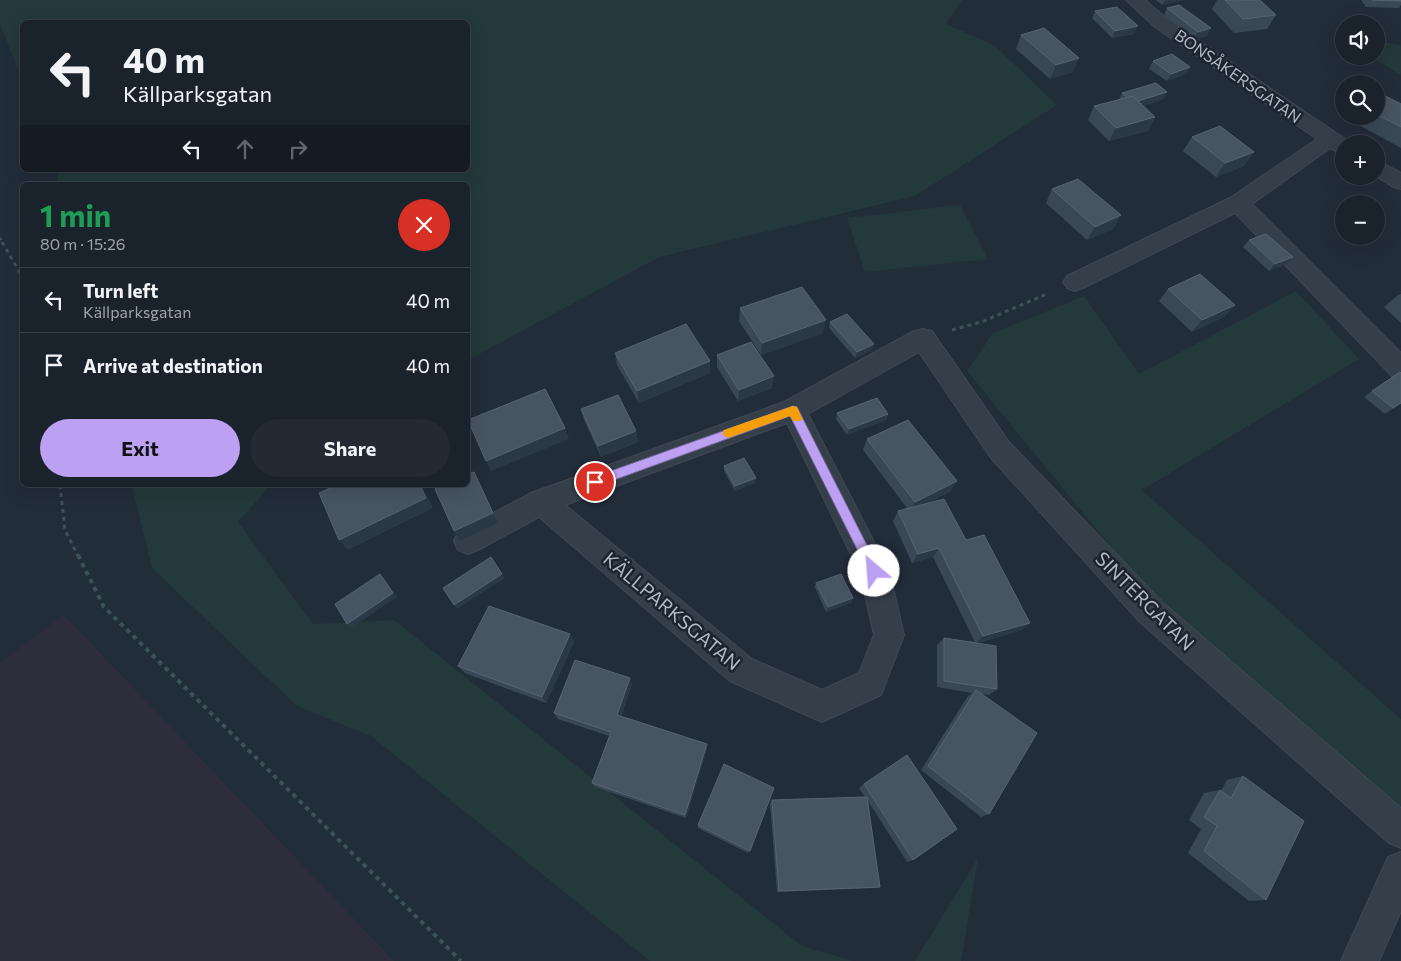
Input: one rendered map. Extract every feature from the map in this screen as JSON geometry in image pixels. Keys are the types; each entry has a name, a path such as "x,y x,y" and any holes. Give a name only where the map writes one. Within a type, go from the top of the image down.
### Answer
{"street":[{"name":"BONSÅKERSGATAN","path":"1135,0 1161,23 1335,142"},
{"path":"1075,282 1238,203 1335,144"},
{"path":"1385,172 1401,182"},
{"path":"1238,203 1401,368"},
{"path":"468,541 541,502 793,410 923,338"},
{"name":"SINTERGATAN","path":"923,338 1000,450 1151,612 1401,831"},
{"name":"KÄLLPARKSGATAN","path":"541,502 741,670 822,706 870,684 889,634 874,571 793,410"},
{"path":"1360,961 1401,870"}],"path":[{"path":"0,238 20,273"},
{"path":"923,338 984,321 1075,282"},
{"path":"60,487 65,530 104,607 461,961"}],"shaded area":[{"path":"64,615 394,961 0,961 0,663"}],"green space":[{"path":"0,0 962,0 946,24 994,45 1057,105 915,196 659,257 470,359 470,182 58,182 56,172 470,172 470,20 20,20 20,75 0,24"},
{"path":"1385,42 1401,45 1401,75 1384,65"},
{"path":"960,205 988,259 865,272 847,218"},
{"path":"1296,291 1359,359 1142,490 1401,719 1401,811 1155,601 967,371 993,333 1084,296 1139,374"},
{"path":"132,487 269,487 238,522 313,624 394,620 802,946 853,961 650,961 371,736 297,706 152,568"},
{"path":"978,858 961,961 915,961"}],"building":[{"path":"1225,0 1260,0 1276,15 1243,19"},
{"path":"1179,5 1211,28 1198,32 1167,8"},
{"path":"1117,7 1138,26 1115,31 1095,11"},
{"path":"1044,28 1079,58 1056,65 1021,35"},
{"path":"1172,54 1190,67 1171,74 1153,61"},
{"path":"1156,83 1167,92 1138,101 1133,96 1128,98 1122,93"},
{"path":"1133,96 1155,117 1116,128 1094,106"},
{"path":"1385,96 1401,104 1401,127 1385,119"},
{"path":"1220,126 1254,152 1225,163 1192,137"},
{"path":"1078,179 1121,215 1095,227 1052,189"},
{"path":"1266,234 1293,257 1275,264 1249,240"},
{"path":"1200,274 1235,305 1202,320 1168,289"},
{"path":"802,287 826,320 762,343 740,308"},
{"path":"847,314 874,344 857,352 830,322"},
{"path":"686,324 710,361 637,391 615,353"},
{"path":"751,342 774,376 739,390 717,355"},
{"path":"1400,372 1401,403 1393,408 1372,391"},
{"path":"545,389 565,428 486,461 470,425 470,419"},
{"path":"618,395 636,431 598,446 581,409"},
{"path":"877,398 888,414 849,429 837,413"},
{"path":"908,420 957,481 915,502 867,439"},
{"path":"744,458 756,478 735,486 724,466"},
{"path":"474,472 493,513 454,531 435,489 439,487 470,487 470,473"},
{"path":"332,487 421,487 426,498 339,540 319,493"},
{"path":"944,499 966,540 984,535 1030,623 983,636 939,548 918,554 898,511"},
{"path":"491,557 502,574 454,605 443,588"},
{"path":"380,574 393,593 347,624 335,604"},
{"path":"841,574 853,598 828,607 816,583"},
{"path":"489,606 570,634 542,697 458,666"},
{"path":"944,638 996,646 997,689 944,681"},
{"path":"575,660 630,678 617,715 707,744 685,815 592,783 611,732 554,713"},
{"path":"976,690 1037,733 989,814 928,766"},
{"path":"907,755 957,829 913,860 864,784"},
{"path":"724,764 774,788 750,851 698,825"},
{"path":"1243,776 1304,821 1266,900 1204,851 1217,826 1204,817 1220,790 1231,798"},
{"path":"867,797 880,887 779,891 772,800"}],"slow traffic":[{"path":"728,434 793,410 797,418"}],"route":[{"path":"595,482 793,410 874,571"}]}
